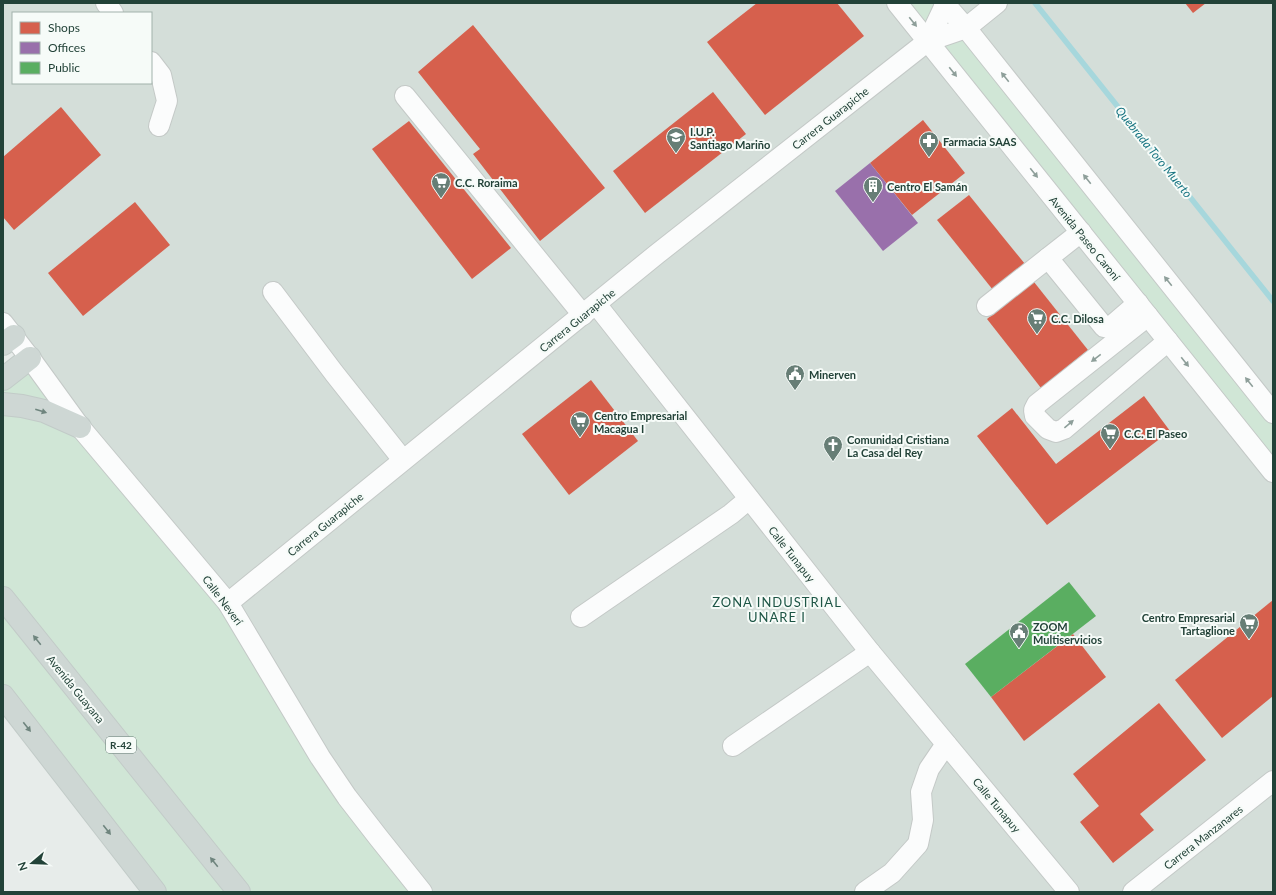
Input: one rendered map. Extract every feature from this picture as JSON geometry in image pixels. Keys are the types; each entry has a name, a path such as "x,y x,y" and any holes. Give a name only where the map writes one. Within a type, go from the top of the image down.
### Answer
{"main road":[{"path":"3,378 30,358"},
{"path":"3,404 22,406 44,411 80,427"},
{"name":"Avenida Guayana","path":"3,598 239,892"},
{"path":"3,696 155,892"}],"street":[{"path":"106,3 113,12"},
{"name":"Avenida Paseo Caroní","path":"897,3 1273,472"},
{"path":"928,41 945,3 1273,413"},
{"path":"928,41 966,28 997,3"},
{"name":"Carrera Guarapiche","path":"228,603 657,254 928,41"},
{"path":"152,63 161,75 167,100 159,126"},
{"name":"Calle Tunapuy","path":"405,96 749,499 870,652 1069,892"},
{"path":"987,306 1081,232"},
{"path":"1048,258 1104,327 1109,328 1143,310"},
{"path":"273,292 334,373 403,460"},
{"path":"1143,310 1116,342 1037,404 1034,410 1035,416 1048,429 1056,432 1064,429 1168,341"},
{"name":"Calle Neverí","path":"7,334 30,358 80,427 228,603 320,757 378,838 422,892"},
{"path":"1116,342 1135,369"},
{"path":"581,617 731,514 749,499"},
{"path":"733,746 870,652"},
{"path":"865,892 892,873 918,844 923,820 922,792 929,769 946,744"},
{"name":"Carrera Manzanares","path":"1132,892 1273,781"}],"shaded area":[{"path":"3,3 897,3 1273,472 1273,892 423,892 3,323"},
{"path":"944,3 1273,3 1273,413"}],"green space":[{"path":"897,3 944,3 929,41 966,28 1273,413 1273,472"},
{"path":"30,358 228,601 417,892 155,892 3,696 3,379"}],"building: Shops":[{"path":"757,3 837,3 864,36 765,115 707,42"},
{"path":"1185,3 1206,3 1193,13"},
{"path":"473,25 605,188 540,241 473,154 480,149 418,72"},
{"path":"713,92 746,134 645,213 613,171"},
{"path":"61,107 101,155 14,230 3,217 3,157"},
{"path":"923,120 965,173 912,215 870,163"},
{"name":"C.C. Roraima","path":"409,121 511,248 472,279 372,149"},
{"path":"969,195 1025,264 993,290 937,220"},
{"path":"135,202 170,245 83,316 48,273"},
{"name":"C.C. Dilosa","path":"1034,282 1088,350 1041,388 987,319"},
{"name":"Centro Empresarial Macagua I","path":"591,380 638,441 569,495 522,434"},
{"name":"C.C. El Paseo","path":"1144,396 1170,431 1047,525 977,436 1012,408 1056,464"},
{"name":"Centro Empresarial Tartaglione","path":"1273,600 1273,696 1222,738 1175,680"},
{"path":"1073,634 1106,677 1024,741 991,697"},
{"path":"1159,703 1206,760 1140,814 1154,830 1113,863 1080,822 1099,806 1073,774"}],"building: Offices":[{"name":"Centro El Samán","path":"870,163 918,223 883,251 835,191"}],"building: Public":[{"name":"ZOOM Multiservicios","path":"1069,582 1096,616 991,697 965,664"}],"waterway":[{"name":"Quebrada Toro Muerto","path":"1035,3 1273,301"}],"place":[{"name":"I.U.P. Santiago Mariño","path":"676,154"},
{"name":"Farmacia SAAS","path":"929,158"},
{"name":"C.C. Roraima","path":"441,199"},
{"name":"Centro El Samán","path":"873,203"},
{"name":"C.C. Dilosa","path":"1037,335"},
{"name":"Minerven","path":"795,391"},
{"name":"Centro Empresarial Macagua I","path":"580,438"},
{"name":"C.C. El Paseo","path":"1110,450"},
{"name":"Comunidad Cristiana La Casa del Rey","path":"833,462"},
{"name":"Centro Empresarial Tartaglione","path":"1249,640"},
{"name":"ZOOM Multiservicios","path":"1019,649"}],"district":[{"name":"ZONA INDUSTRIAL UNARE I","path":"777,610"}]}
